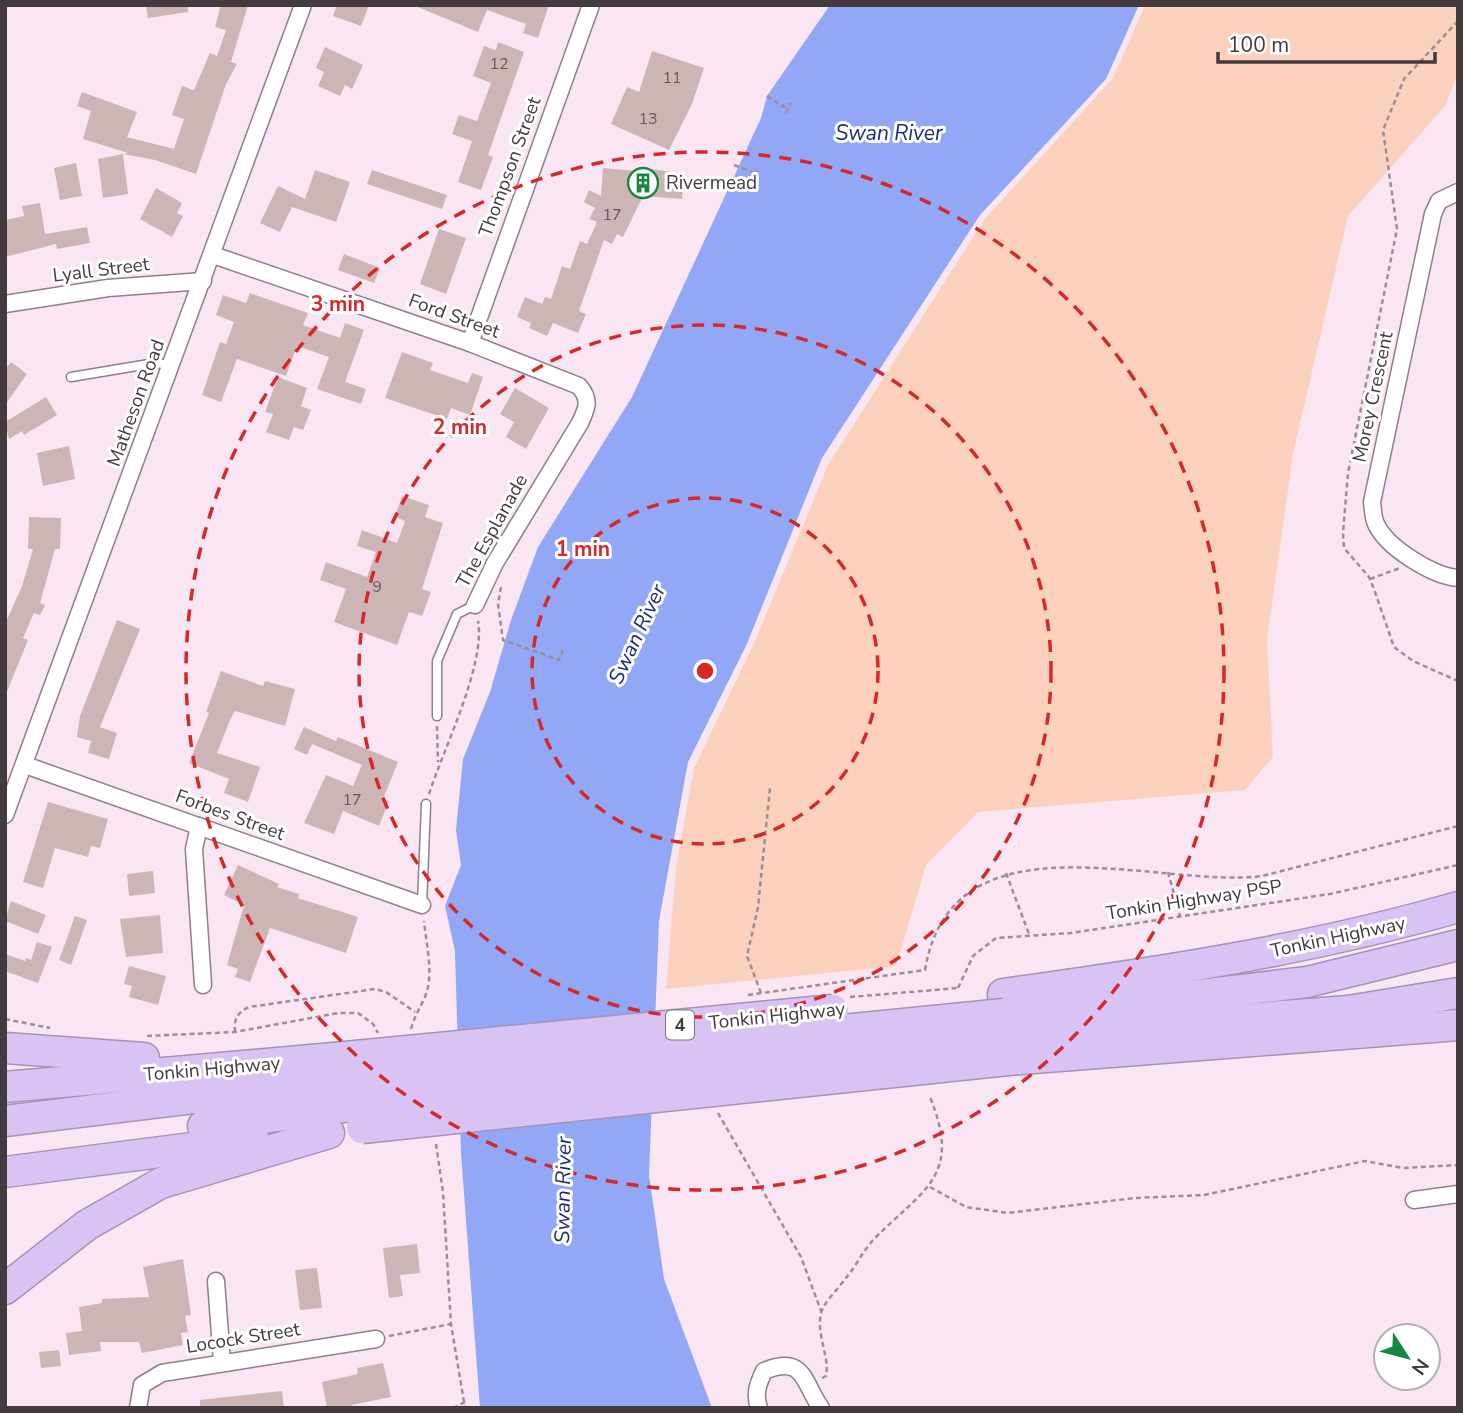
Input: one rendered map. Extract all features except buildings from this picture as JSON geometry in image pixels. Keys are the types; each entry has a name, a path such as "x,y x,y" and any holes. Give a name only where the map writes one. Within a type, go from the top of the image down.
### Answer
{"highway":[{"name":"Tonkin Highway","path":"5,1153 353,1085 1145,975 1303,945 1458,907"},
{"name":"Tonkin Highway","path":"5,1121 1084,1009 1307,982 1458,945"},
{"name":"Tonkin Highway","path":"5,1087 353,1085 1348,1011 1458,993"},
{"path":"5,1048 353,1085 1008,1060 1458,1025"},
{"path":"5,1289 87,1225 161,1184 329,1133 353,1085"},
{"path":"5,1172 209,1144 329,1133"}],"street":[{"name":"Matheson Road","path":"5,815 303,5"},
{"name":"Thompson Street","path":"470,343 590,5"},
{"name":"Morey Crescent","path":"1458,192 1439,201 1433,214 1372,502 1376,524 1389,541 1441,577 1458,578"},
{"name":"Ford Street","path":"213,255 470,343 579,386 587,395 588,405"},
{"name":"Lyall Street","path":"5,304 108,288 203,281"},
{"name":"The Esplanade","path":"475,605 495,563 588,405"},
{"name":"Forbes Street","path":"25,765 422,905"},
{"path":"199,826 194,849 203,985"},
{"path":"1414,1200 1458,1194"},
{"path":"216,1281 222,1362"},
{"name":"Locock Street","path":"138,1408 142,1385 162,1373 376,1339"},
{"path":"759,1408 756,1398 758,1384 764,1371 778,1365 792,1367 810,1384 821,1408"}],"lane":[{"path":"71,377 155,363 172,365"},
{"name":"The Esplanade","path":"437,716 437,662 457,614 475,605"},
{"path":"422,905 426,804"}],"path":[{"path":"1458,20 1404,79 1383,130 1397,229 1343,508 1344,548 1370,579 1394,647 1413,661 1458,681"},
{"path":"767,96 787,111 791,103"},
{"path":"734,164 756,172 752,178"},
{"path":"1370,579 1416,562"},
{"path":"495,563 504,569 498,604 503,640 559,660"},
{"path":"426,804 474,667 481,636 475,605"},
{"path":"557,666 563,650"},
{"path":"437,716 438,765"},
{"path":"761,993 747,956 758,907 770,788"},
{"path":"925,970 928,950 957,904 975,890 1006,873 1052,867 1168,872 1212,879 1262,876 1458,826"},
{"name":"Tonkin Highway PSP","path":"958,988 973,956 996,938 1071,933 1330,894 1458,865"},
{"path":"1168,872 1180,917"},
{"path":"1006,873 1029,934"},
{"path":"408,1037 415,1012 425,998 429,972 422,905"},
{"path":"235,1032 234,1021 238,1012 248,1007 375,989 386,992 415,1012"},
{"path":"135,1037 235,1032 338,1013 358,1013 373,1024 380,1037"},
{"path":"5,1018 53,1029"},
{"path":"821,1311 871,1243 930,1188 943,1145 940,1123 930,1097"},
{"path":"719,1118 755,1173 801,1256 821,1311 821,1348 828,1366 826,1376 810,1384"},
{"path":"435,1143 443,1192 451,1324 466,1408"},
{"path":"930,1188 966,1207 1008,1213 1135,1198 1204,1195 1365,1161 1402,1168 1458,1165"},
{"path":"376,1339 451,1324"},
{"path":"453,1408 465,1402"}],"shaded area":[{"path":"1145,5 1458,5 1458,74 1445,106 1348,216 1293,454 1267,639 1273,757 1245,790 978,812 926,865 896,966 666,989 676,868 694,768 753,646 828,465 984,220 1113,78"}],"water":[{"name":"Swan River","path":"830,5 1139,5 1106,79 980,215 822,458 746,646 688,762 659,921 649,1175 664,1279 712,1408 480,1408 461,1153 455,951 445,906 461,865 456,830 463,759 490,692 511,620 538,547 632,397 761,118 767,96"}],"place":[{"name":"Rivermead","path":"643,183"}]}
